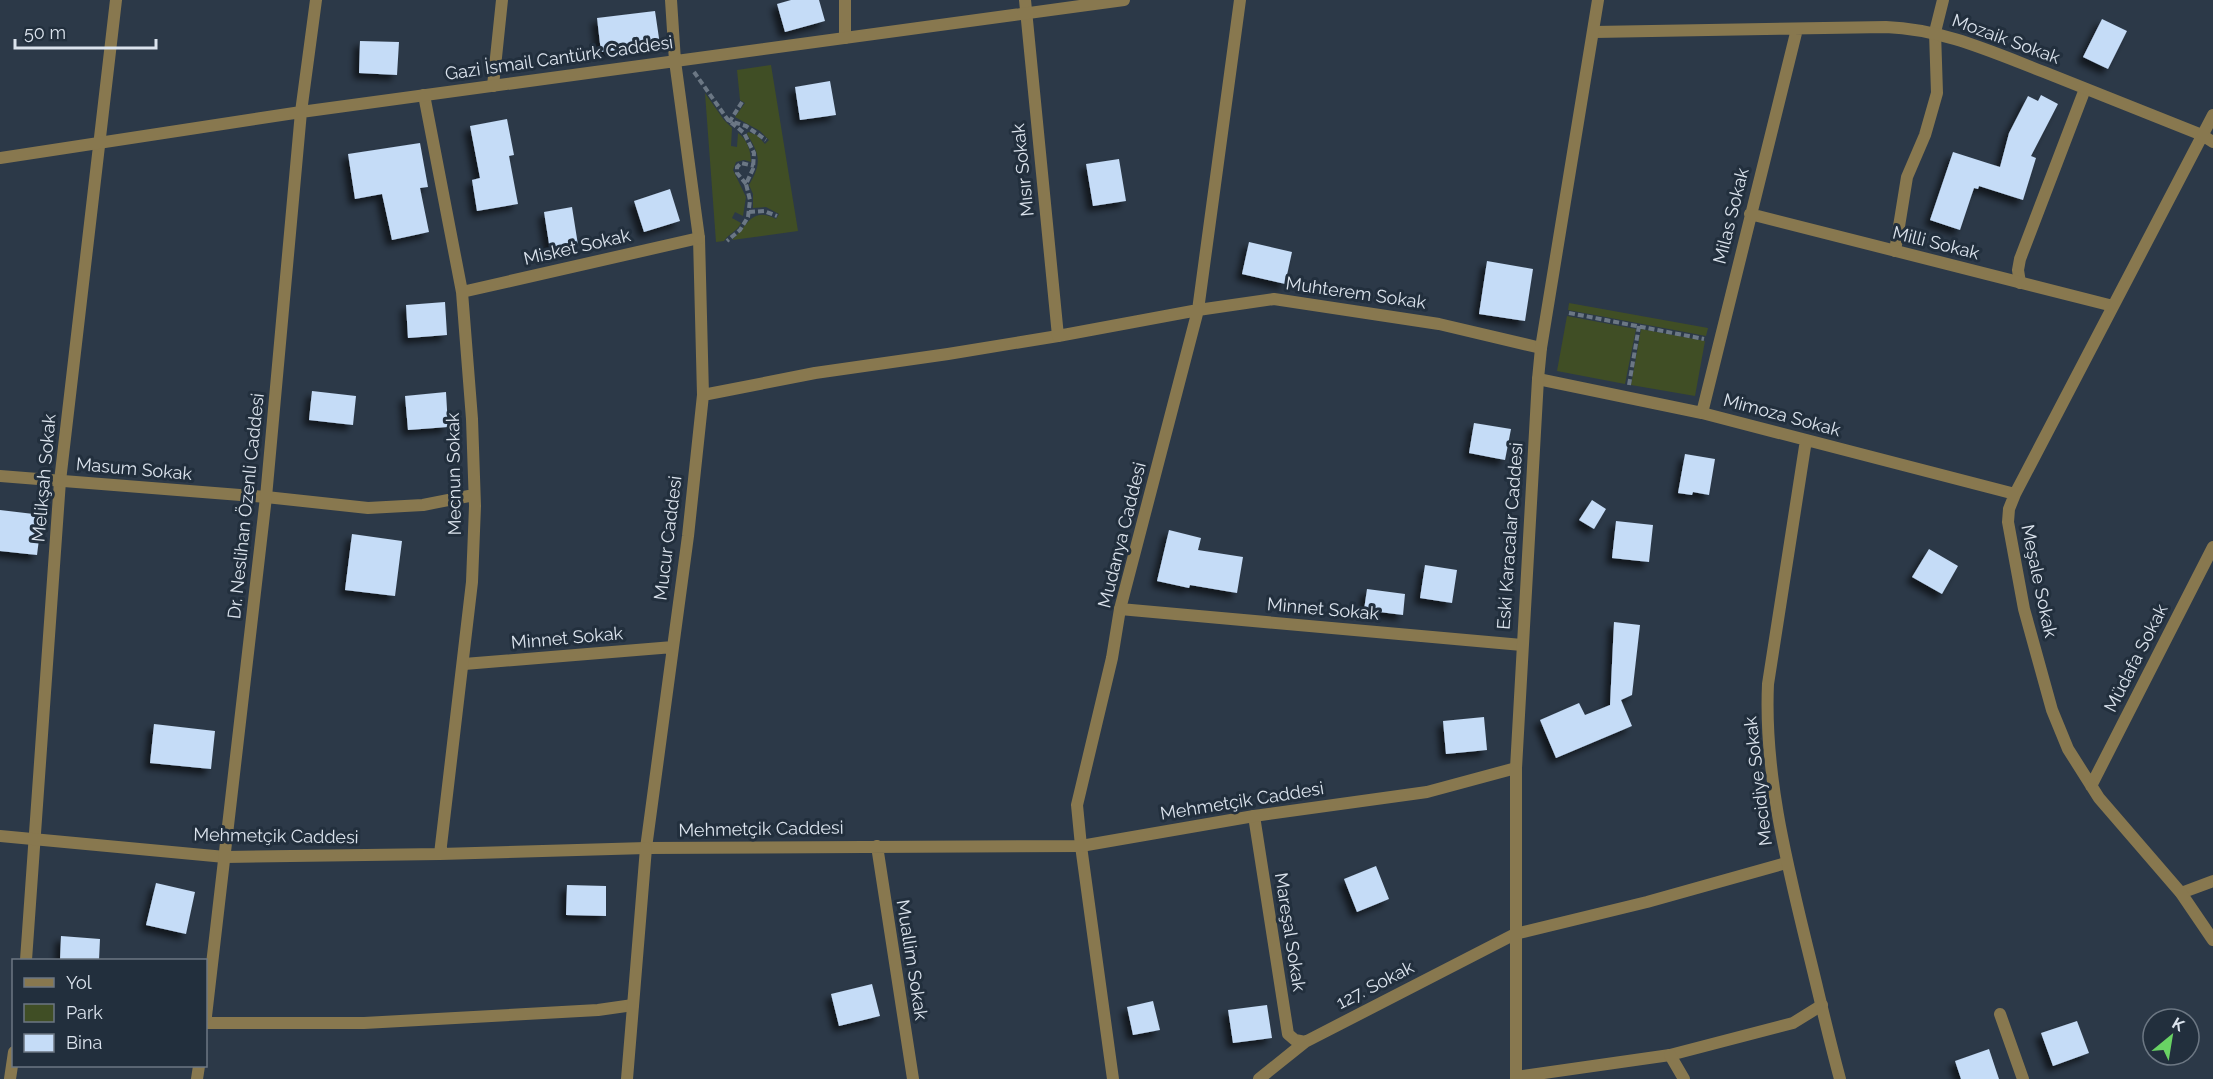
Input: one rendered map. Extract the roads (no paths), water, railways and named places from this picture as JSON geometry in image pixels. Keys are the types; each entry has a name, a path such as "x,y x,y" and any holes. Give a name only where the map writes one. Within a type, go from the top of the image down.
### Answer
{"street":[{"name":"Melikşah Sokak","path":"26,959 60,481 116,0"},
{"name":"Dr. Neslihan Özenli Caddesi","path":"207,1008 266,497 301,112 316,0"},
{"path":"493,86 502,0"},
{"name":"Mucur Caddesi","path":"627,1079 646,848 688,536 703,395 699,238 680,60 671,0"},
{"path":"845,0 845,38"},
{"name":"Mısır Sokak","path":"1025,0 1058,336"},
{"name":"Gazi İsmail Cantürk Caddesi","path":"0,158 301,112 1124,0"},
{"name":"Mudanya Caddesi","path":"1113,1079 1077,805 1112,658 1120,609 1198,310 1240,0"},
{"name":"Eski Karacalar Caddesi","path":"1516,1078 1516,768 1538,379 1541,348 1598,0"},
{"path":"1895,251 1907,177 1925,135 1937,93 1935,32 1943,0"},
{"name":"Mozaik Sokak","path":"1594,32 1886,27 1935,32 1984,49 2207,139"},
{"name":"Milas Sokak","path":"1702,413 1797,29"},
{"path":"2020,283 2018,270 2020,259 2085,89"},
{"name":"Mecnun Sokak","path":"424,95 462,292 472,419 474,495 472,582 440,854"},
{"name":"Meşale Sokak","path":"2213,115 2207,139 2113,306 2015,494 2009,509 2008,522 2024,609 2052,710 2068,749 2091,786 2181,893 2213,940"},
{"name":"Milli Sokak","path":"1750,214 2113,306"},
{"name":"Misket Sokak","path":"462,292 699,238"},
{"name":"Muhterem Sokak","path":"703,395 815,372 948,354 1274,299 1439,324 1541,348"},
{"name":"Mimoza Sokak","path":"1538,379 1702,413 2015,494"},
{"name":"Mecidiye Sokak","path":"1806,440 1768,684 1767,714 1770,766 1786,863 1840,1079"},
{"name":"Masum Sokak","path":"0,476 266,497 368,508 423,505 474,495"},
{"name":"Müdafa Sokak","path":"2091,786 2213,547"},
{"name":"Minnet Sokak","path":"1120,609 1522,645"},
{"name":"Minnet Sokak","path":"464,664 673,647"},
{"name":"Mehmetçik Caddesi","path":"0,836 225,857 646,848 1081,846 1254,816 1427,792 1516,768"},
{"name":"Mareşal Sokak","path":"1254,816 1288,1034 1295,1040 1305,1042"},
{"name":"Muallim Sokak","path":"877,846 913,1079"},
{"name":"127. Sokak","path":"1258,1079 1305,1042 1515,934 1647,902 1786,863"},
{"path":"2181,893 2213,881"},
{"path":"207,1023 364,1023 598,1010 633,1005"},
{"path":"1516,1078 1670,1055 1792,1023 1822,1005"},
{"path":"2000,1014 2023,1079"},
{"path":"1670,1055 1684,1079"}]}
